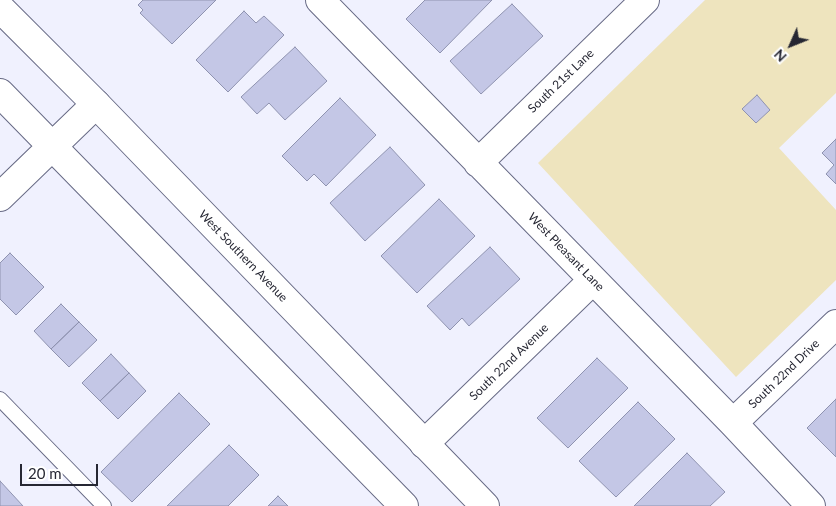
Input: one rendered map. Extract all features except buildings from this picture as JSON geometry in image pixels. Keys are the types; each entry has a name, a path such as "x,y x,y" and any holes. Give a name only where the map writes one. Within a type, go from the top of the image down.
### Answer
{"street":[{"name":"West Pleasant Lane","path":"320,0 733,423 811,506"},
{"name":"South 21st Lane","path":"478,163 645,0"},
{"name":"West Southern Avenue","path":"0,8 96,104 484,506"},
{"path":"0,93 404,506"},
{"path":"0,197 96,104"},
{"name":"South 22nd Avenue","path":"424,444 592,280"},
{"name":"South 22nd Drive","path":"733,423 836,324"}],"lane":[{"path":"0,400 104,506"}],"shaded area":[{"path":"705,0 836,0 836,93 779,148 836,210 836,280 736,377 538,163"}]}
